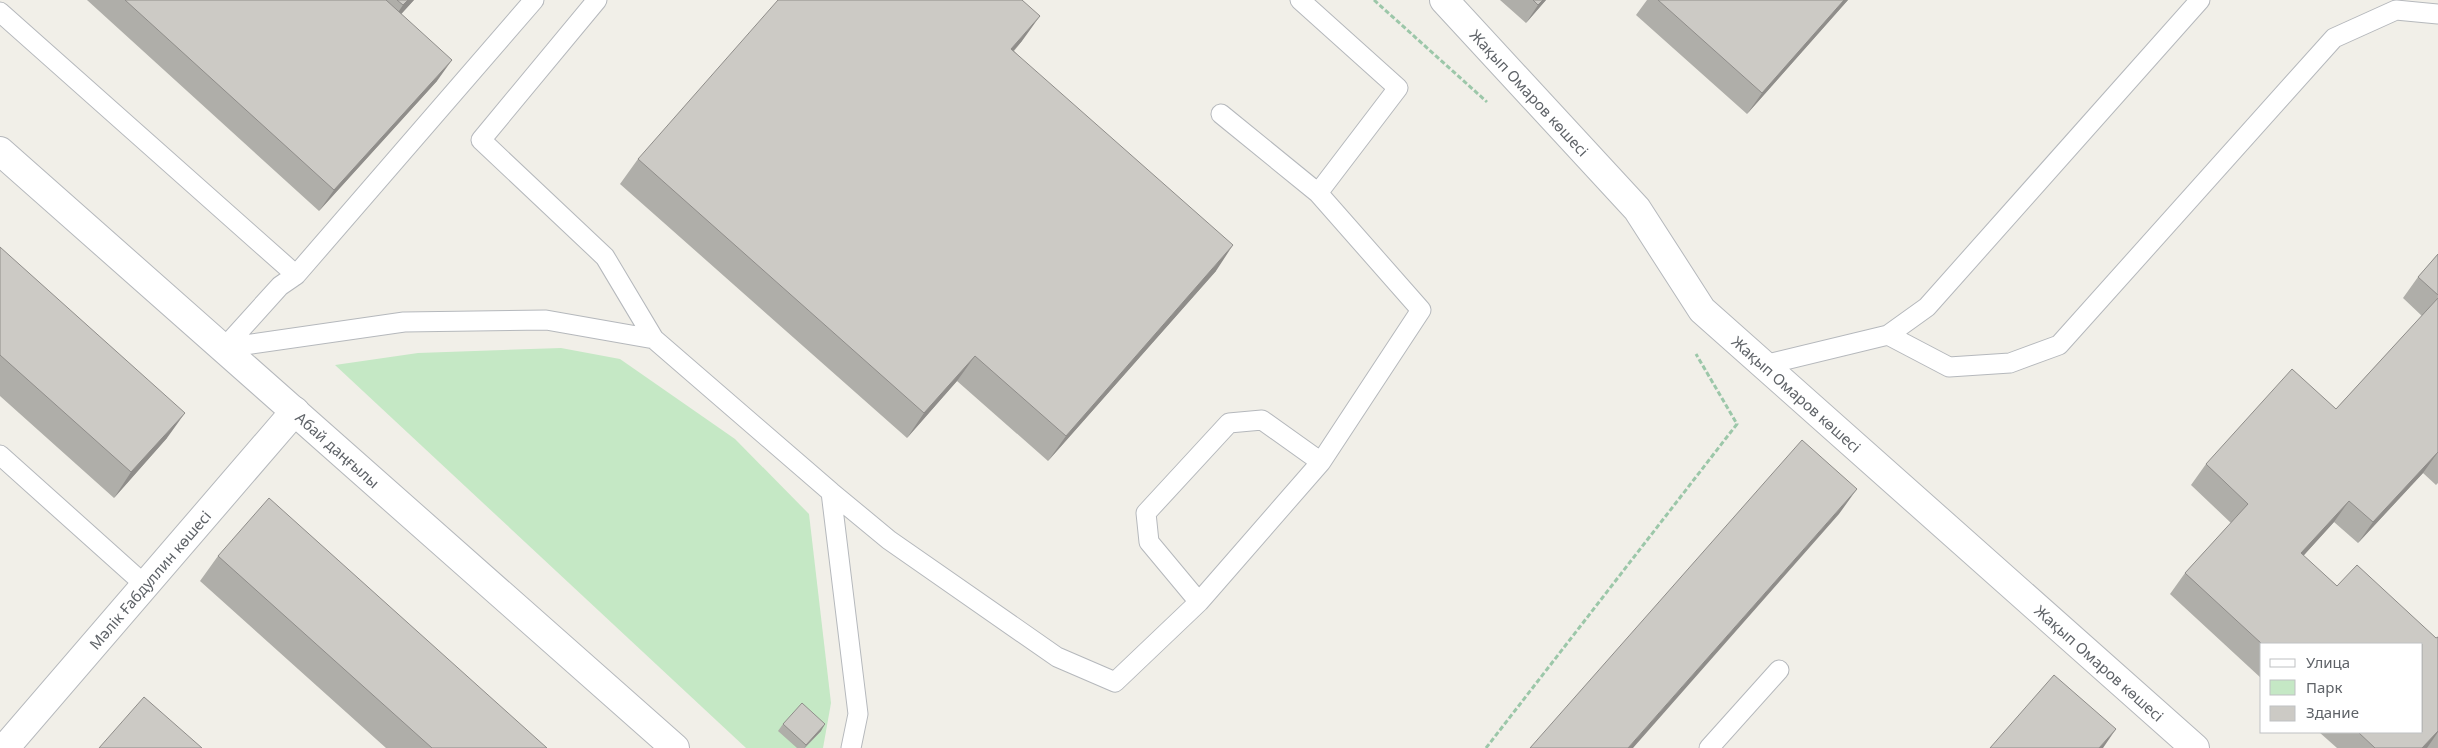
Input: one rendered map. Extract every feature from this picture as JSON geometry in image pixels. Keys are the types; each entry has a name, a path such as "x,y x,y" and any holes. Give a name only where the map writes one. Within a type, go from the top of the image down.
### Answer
{"street":[{"name":"Жақып Омаров көшесі","path":"1444,0 1637,209 1702,310 2195,748"},
{"name":"Абай даңғылы","path":"0,151 675,748"},
{"name":"Мәлік Ғабдуллин көшесі","path":"4,743 145,585 295,411"}],"lane":[{"path":"224,348 280,286 296,275 534,0"},
{"path":"597,0 481,140 605,257 654,339 831,492 889,540 1057,657 1115,682 1199,602 1321,462 1421,310 1318,193 1221,114"},
{"path":"1300,0 1398,88 1318,193"},
{"path":"1764,365 1888,335 1927,307 2200,0"},
{"path":"1888,335 1948,366 2010,363 2058,344 2334,38 2389,5 2438,14"},
{"path":"0,12 296,275"},
{"path":"224,348 404,322 546,320 654,339"},
{"path":"1199,602 1148,542 1146,513 1229,423 1262,420 1321,462"},
{"path":"0,455 145,585"},
{"path":"831,492 858,714 851,748"},
{"path":"1709,748 1779,670"}],"path":[{"path":"1374,0 1490,105"},
{"path":"1486,748 1737,424 1693,349"}],"green space":[{"path":"561,348 620,359 735,439 809,514 831,703 823,748 746,748 335,365 418,353"}],"building":[{"path":"125,0 386,0 452,60 334,190"},
{"path":"397,0 408,0 403,5"},
{"path":"778,0 1022,0 1040,16 1011,49 1233,245 1066,436 975,356 924,413 638,159"},
{"path":"1533,0 1543,0 1538,5"},
{"path":"1658,0 1844,0 1762,93"},
{"path":"0,247 185,413 131,472 0,355"},
{"path":"2438,254 2438,295 2418,277"},
{"path":"2438,298 2438,452 2373,522 2349,501 2301,553 2337,586 2357,565 2436,638 2438,637 2438,731 2422,748 2375,748 2359,733 2423,733 2423,643 2261,643 2185,573 2248,504 2206,464 2292,369 2336,409"},
{"path":"1802,440 1857,489 1628,748 1530,748"},
{"path":"269,498 547,748 432,748 218,556"},
{"path":"2054,675 2116,729 2099,748 1990,748"},
{"path":"144,697 202,748 99,748"},
{"path":"802,703 825,724 806,745 783,724"}]}
